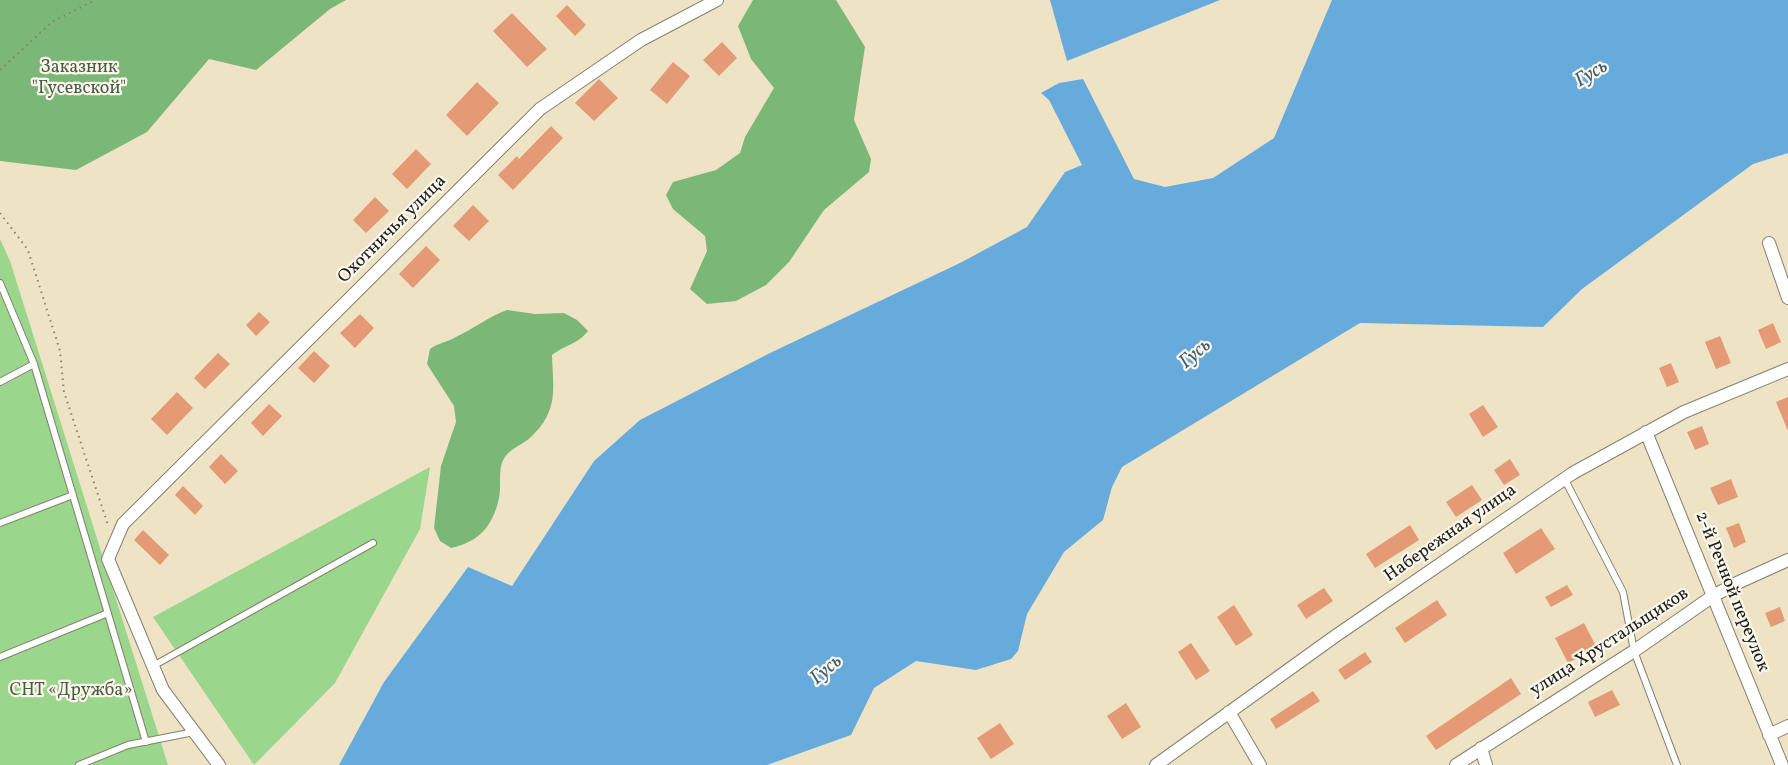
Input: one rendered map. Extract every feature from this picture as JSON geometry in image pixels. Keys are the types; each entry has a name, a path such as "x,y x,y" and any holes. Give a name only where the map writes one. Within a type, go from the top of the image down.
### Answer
{"street":[{"name":"Охотничья улица","path":"115,544 123,524 540,109 641,40 717,0"},
{"path":"1768,243 1788,298"},
{"name":"Набережная улица","path":"1156,765 1334,637 1564,478 1684,412 1788,369"},
{"name":"2-й Речной переулок","path":"1646,432 1782,765"},
{"path":"115,544 108,559 163,690 219,765"},
{"name":"улица Хрустальщиков","path":"1456,765 1634,651 1713,596 1788,560"},
{"path":"1229,712 1260,765"},
{"path":"1769,735 1788,726"},
{"path":"1481,748 1486,765"}],"lane":[{"path":"0,283 34,364 146,742"},
{"path":"0,382 34,364"},
{"path":"1564,478 1623,592 1634,651 1677,765"},
{"path":"0,523 73,495"},
{"path":"153,666 373,543"},
{"path":"0,657 108,613"},
{"path":"79,765 128,745 194,732"}],"path":[{"path":"0,70 51,22 95,0"},
{"path":"0,213 28,250 60,351 64,392 115,544"}],"green space":[{"name":"Заказник \"Гусевской\"","path":"0,0 346,0 330,9 256,70 209,59 147,132 76,170 0,161"},
{"path":"753,0 836,0 865,47 854,120 871,159 869,172 824,210 789,262 766,285 736,301 707,304 690,289 707,251 705,236 673,209 666,195 673,182 716,170 740,153 745,137 774,88 751,59 738,26"},
{"name":"СНТ «Дружба»","path":"0,239 10,261 168,765 0,765"},
{"path":"507,310 535,314 564,313 577,320 588,331 580,339 552,355 553,389 550,408 540,427 503,461 500,471 499,498 489,525 469,542 451,548 440,541 434,528 441,466 456,422 454,406 427,364 430,349"},
{"path":"430,467 420,529 335,683 254,765 153,617"}],"water":[{"path":"1050,0 1220,0 1067,61"},
{"name":"Гусь","path":"1332,0 1788,0 1788,153 1753,164 1582,289 1543,327 1360,323 1122,467 1112,487 1103,520 1064,552 1027,614 1018,651 1011,659 976,670 916,661 874,688 851,735 767,765 339,765 384,682 468,567 512,586 594,461 640,420 770,353 960,263 1027,227 1065,172 1082,165 1049,100 1041,93 1059,83 1083,79 1134,179 1165,187 1213,178 1274,138"}],"building":[{"path":"567,5 586,25 575,36 556,16"},
{"path":"512,13 547,49 527,67 493,31"},
{"path":"722,42 737,58 719,76 703,60"},
{"path":"673,62 690,76 667,104 650,90"},
{"path":"599,79 618,98 594,121 575,103"},
{"path":"477,82 499,103 467,136 446,115"},
{"path":"551,126 563,138 513,190 498,175 517,156 519,159"},
{"path":"416,149 431,164 407,189 392,174"},
{"path":"375,197 389,211 366,233 353,220"},
{"path":"473,205 489,221 469,241 453,226"},
{"path":"426,246 440,260 413,288 399,274"},
{"path":"259,312 270,322 256,336 246,325"},
{"path":"360,314 374,328 355,348 340,333"},
{"path":"1773,323 1781,342 1766,349 1758,330"},
{"path":"1720,336 1731,363 1716,369 1705,342"},
{"path":"314,351 330,366 314,383 298,368"},
{"path":"218,353 230,364 205,389 194,378"},
{"path":"1671,363 1679,382 1667,387 1659,368"},
{"path":"177,392 193,408 167,435 151,419"},
{"path":"1788,397 1788,431 1776,402"},
{"path":"269,404 282,416 263,436 251,423"},
{"path":"1483,405 1498,427 1483,437 1469,414"},
{"path":"1702,426 1709,444 1695,450 1687,432"},
{"path":"221,454 238,471 225,484 209,467"},
{"path":"1510,459 1520,475 1504,485 1494,470"},
{"path":"1731,479 1738,497 1718,505 1710,488"},
{"path":"1472,485 1482,500 1456,517 1446,502"},
{"path":"183,486 203,506 195,515 175,495"},
{"path":"1739,523 1746,542 1734,548 1726,528"},
{"path":"1410,525 1419,540 1375,568 1366,554"},
{"path":"1541,528 1555,549 1516,574 1503,553"},
{"path":"143,530 169,555 160,565 134,540"},
{"path":"1567,585 1573,595 1551,607 1545,597"},
{"path":"1324,588 1333,601 1306,619 1297,605"},
{"path":"1437,600 1447,615 1405,643 1395,628"},
{"path":"1234,605 1253,635 1236,646 1217,617"},
{"path":"1780,607 1785,621 1771,627 1765,613"},
{"path":"1584,623 1597,648 1568,663 1555,638"},
{"path":"1191,643 1210,671 1196,680 1178,652"},
{"path":"1365,652 1372,662 1345,680 1338,670"},
{"path":"1511,678 1521,694 1436,750 1426,736"},
{"path":"1612,690 1620,705 1595,717 1588,702"},
{"path":"1313,691 1320,701 1276,729 1270,719"},
{"path":"1126,703 1141,727 1122,739 1107,716"},
{"path":"1000,723 1014,744 991,759 977,738"}]}
